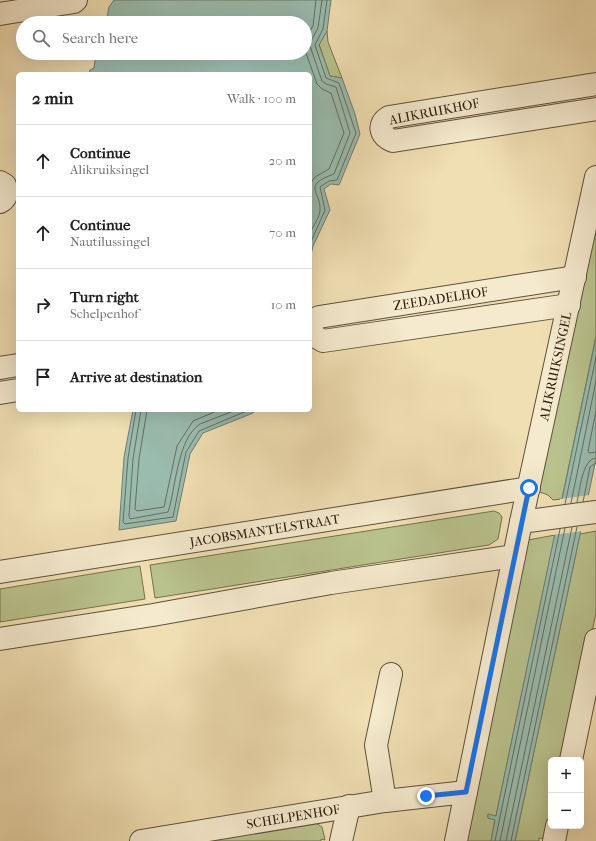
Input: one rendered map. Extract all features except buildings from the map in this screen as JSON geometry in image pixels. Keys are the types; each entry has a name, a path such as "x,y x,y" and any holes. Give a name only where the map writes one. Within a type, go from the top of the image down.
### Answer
{"street":[{"path":"0,14 74,2 76,0"},
{"name":"ALIKRUIKHOF","path":"596,84 390,117 384,120 381,125 381,131 388,139 392,141 596,109"},
{"name":"ALIKRUIKSINGEL","path":"456,841 514,556 530,520 529,488 596,177"},
{"path":"0,182 5,185 7,191 6,197 0,202"},
{"name":"ZEEDADELHOF","path":"312,321 319,317 575,277"},
{"name":"ZEEDADELHOF","path":"312,336 323,341 569,305"},
{"path":"0,368 16,365"},
{"path":"0,393 16,390"},
{"name":"JACOBSMANTELSTRAAT","path":"0,572 529,488"},
{"path":"530,520 596,512"},
{"path":"0,639 153,615 331,583 514,556"},
{"path":"572,757 596,640"},
{"path":"385,801 376,745 390,674"},
{"name":"SCHELPENHOF","path":"141,841 349,806 466,792"},
{"name":"SCHELPENHOF","path":"341,841 349,806"},
{"path":"554,841 556,829"}],"green space":[{"path":"327,31 328,42 342,78 330,76 319,44"},
{"path":"596,214 596,336 562,499 553,500 548,495 537,491"},
{"path":"494,511 499,513 502,517 498,539 489,545 155,598 150,565"},
{"path":"596,531 596,613 566,757 548,757 548,829 550,829 548,839 539,838 539,841 515,841 580,534"},
{"path":"555,535 496,816 488,815 488,818 495,819 491,841 462,841 528,540"},
{"path":"140,566 145,599 0,622 0,589"},
{"path":"313,821 322,827 325,840 192,841"}],"water":[{"path":"114,0 331,0 327,31 319,45 330,76 342,78 355,114 360,134 339,185 331,184 324,189 330,210 312,250 312,72 90,72 94,68 95,60 312,60 312,16 107,16 109,7"},
{"path":"596,337 596,459 515,841 491,841 495,820 488,818 488,814 496,816"},
{"path":"133,412 253,412 203,433 190,454 176,521 119,530 124,457"}],"pier":[{"path":"590,495 583,531 553,535 560,499"}],"route":[{"path":"426,796 466,792 529,488"}]}
